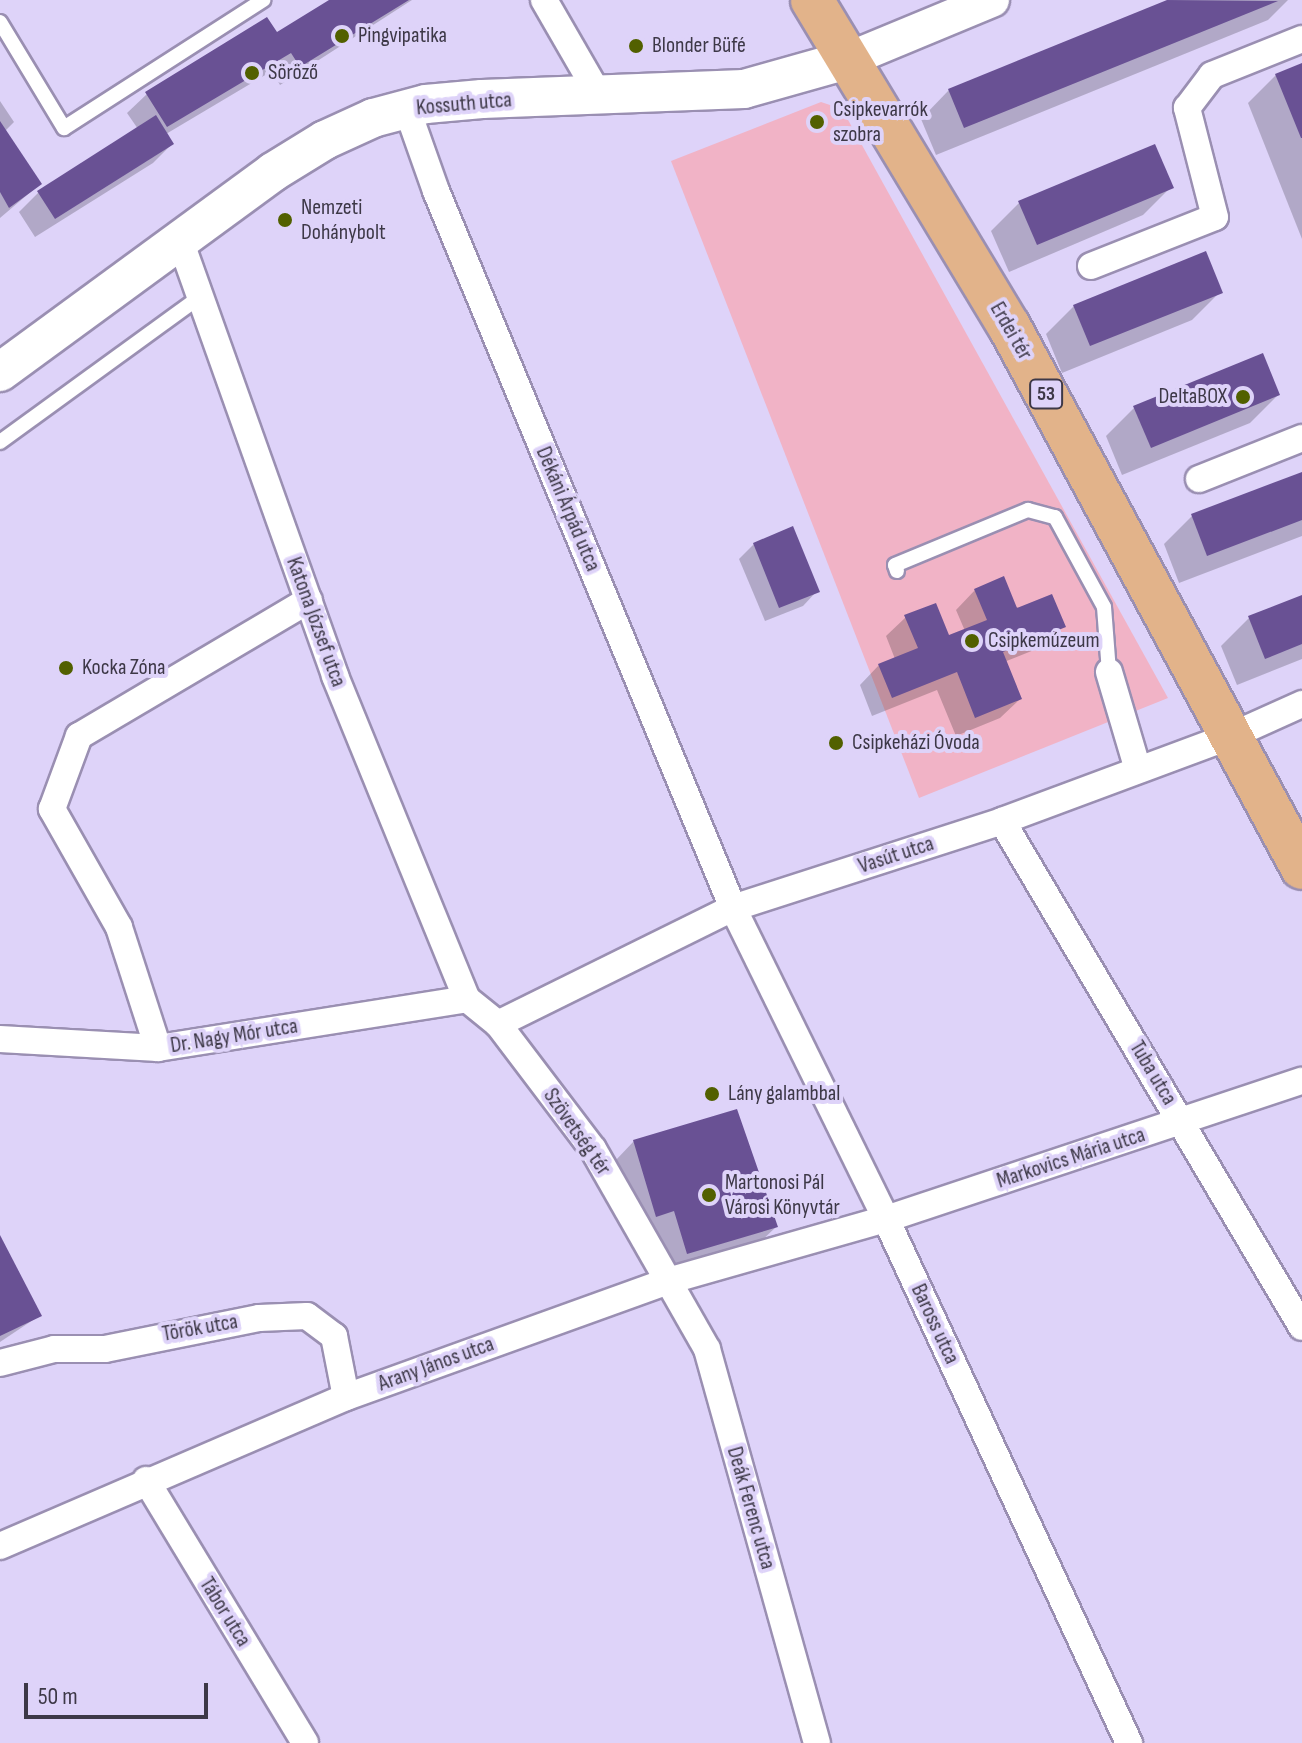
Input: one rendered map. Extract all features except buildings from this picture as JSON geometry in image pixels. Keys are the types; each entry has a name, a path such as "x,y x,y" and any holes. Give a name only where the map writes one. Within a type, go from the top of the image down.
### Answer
{"main road":[{"name":"53","path":"812,0 847,60"},
{"name":"Kossuth utca","path":"0,372 180,240 325,140 407,109 482,99 600,97 744,89 847,60"},
{"name":"Erdei tér","path":"847,60 1009,326 1233,735"},
{"name":"53","path":"1233,735 1302,868"}],"street":[{"path":"544,0 600,97"},
{"name":"Kossuth utca","path":"847,60 992,0"},
{"path":"1091,266 1215,217 1187,108 1212,75 1302,39"},
{"name":"Dékáni Árpád utca","path":"407,109 436,191 733,908"},
{"name":"Katona József utca","path":"180,240 197,299 309,600 467,999"},
{"path":"1199,479 1302,438"},
{"path":"158,1048 119,927 52,809 79,736 309,600"},
{"path":"1109,672 1138,770"},
{"name":"Vasút utca","path":"498,1024 733,908 1002,821 1233,735 1302,704"},
{"name":"Tuba utca","path":"1002,821 1302,1327"},
{"name":"Baross utca","path":"733,908 886,1219 1129,1743"},
{"name":"Szövetség tér","path":"467,999 498,1024 593,1149 668,1281"},
{"name":"Dr. Nagy Mór utca","path":"0,1039 158,1048 467,999"},
{"name":"Markovics Mária utca","path":"886,1219 1302,1081"},
{"name":"Arany János utca","path":"0,1546 146,1480 346,1397 668,1281 886,1219"},
{"name":"Deák Ferenc utca","path":"668,1281 707,1349 817,1743"},
{"name":"Török utca","path":"0,1363 54,1349 105,1349 259,1318 307,1316 334,1336 346,1397"},
{"name":"Tábor utca","path":"146,1480 305,1743"}],"lane":[{"path":"0,22 64,128 263,0"},
{"path":"0,442 197,299"},
{"path":"897,571 895,565 1028,510 1055,517 1104,607 1109,672"}],"shaded area":[{"path":"821,102 842,109 1168,698 919,798 671,161"}],"place":[{"name":"Pingvipatika","path":"342,36"},
{"name":"Blonder Büfé","path":"636,46"},
{"name":"Söröző","path":"252,73"},
{"name":"Csipkevarrók szobra","path":"817,122"},
{"name":"Nemzeti Dohánybolt","path":"285,220"},
{"name":"DeltaBOX","path":"1243,397"},
{"name":"Csipkemúzeum","path":"972,641"},
{"name":"Kocka Zóna","path":"66,668"},
{"name":"Csipkeházi Óvoda","path":"836,743"},
{"name":"Lány galambbal","path":"712,1094"},
{"name":"Martonosi Pál Városi Könyvtár","path":"709,1195"}]}
